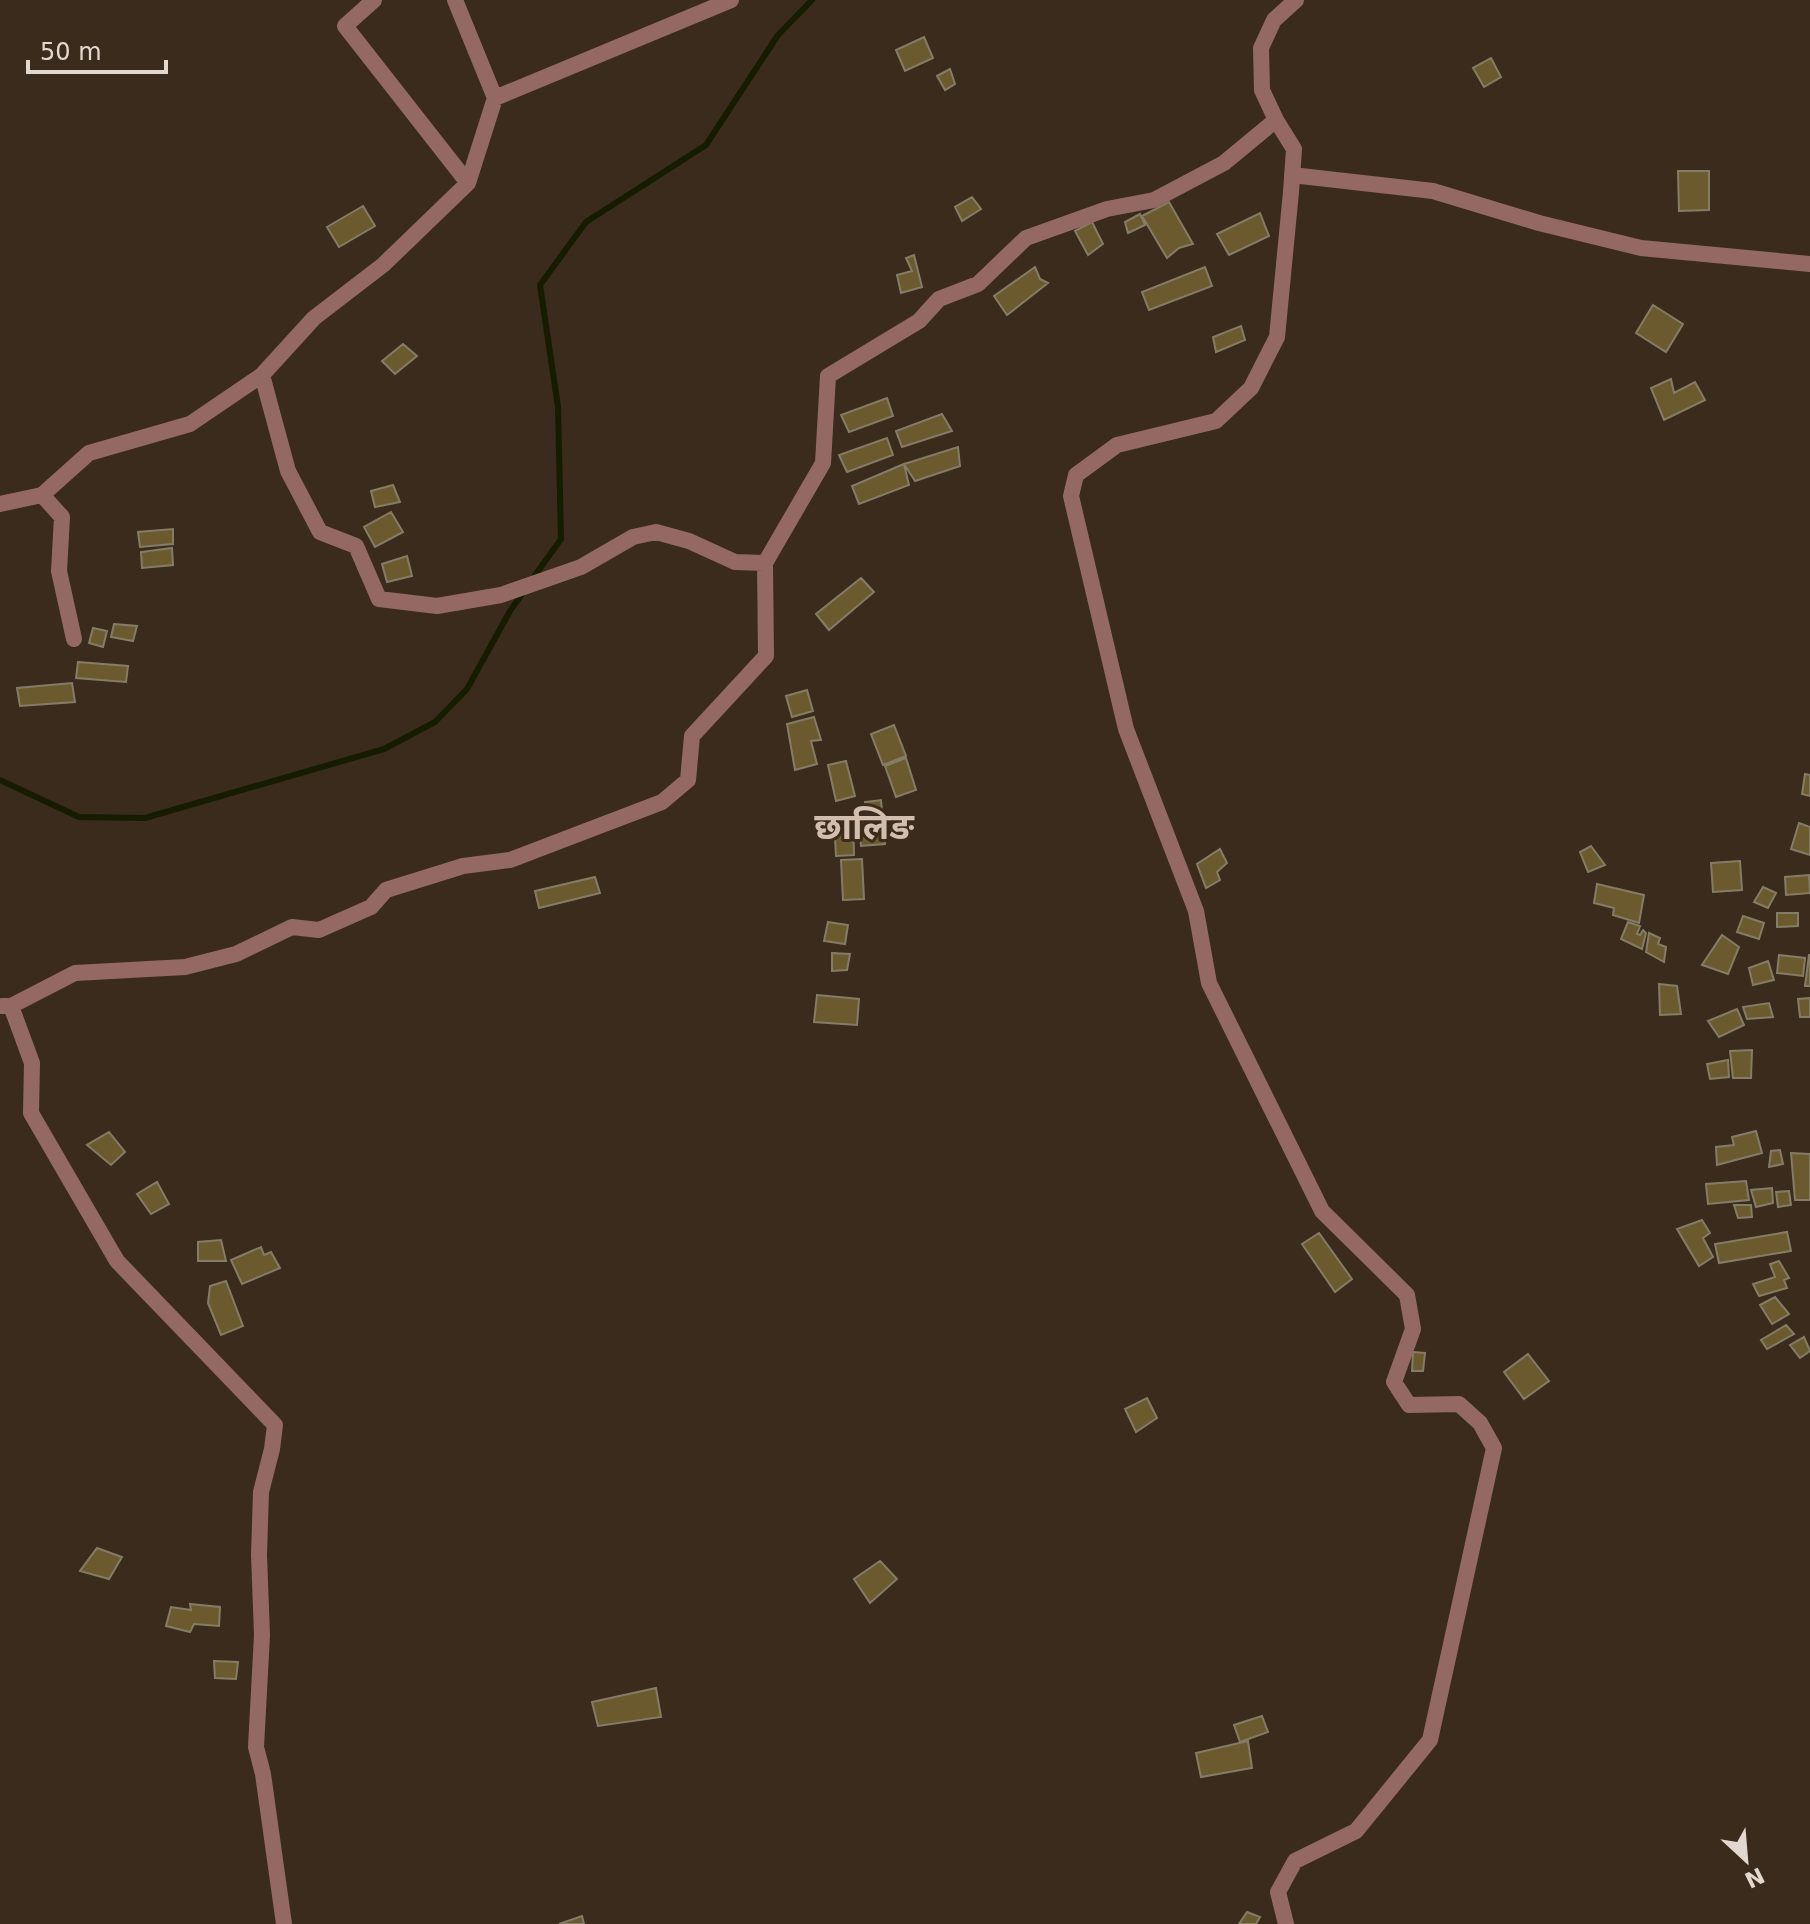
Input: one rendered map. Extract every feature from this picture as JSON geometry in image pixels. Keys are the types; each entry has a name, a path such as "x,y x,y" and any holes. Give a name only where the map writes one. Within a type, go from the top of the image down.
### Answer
{"street":[{"path":"374,0 345,26 468,183"},
{"path":"0,504 42,495 89,453 190,424 262,375 314,318 383,265 468,183 495,98 455,0"},
{"path":"495,98 731,0"},
{"path":"1286,1924 1278,1892 1295,1861 1356,1831 1430,1740 1494,1448 1480,1423 1459,1404 1409,1405 1394,1382 1413,1329 1407,1295 1322,1211 1209,983 1196,911 1126,729 1071,496 1076,475 1117,445 1216,421 1251,388 1277,337 1294,149 1262,90 1261,48 1274,20 1296,0"},
{"path":"284,1924 263,1774 256,1747 262,1635 259,1555 261,1492 275,1425 117,1261 31,1113 32,1063 6,1006 75,973 185,967 236,954 292,927 319,930 371,907 386,890 463,866 510,860 662,802 688,780 692,736 766,656 765,563 823,463 828,376 919,321 939,299 978,284 1026,238 1107,209 1154,200 1224,163 1276,120"},
{"path":"1292,175 1433,191 1539,223 1641,248 1810,264"},
{"path":"262,375 288,471 313,520 320,532 356,546 379,599 437,606 501,595 581,567 633,537 656,532 689,541 735,562 765,563"},
{"path":"42,495 62,517 59,571 74,639"}],"building":[{"path":"924,37 933,58 905,71 896,50"},
{"path":"1491,58 1501,77 1484,87 1473,68"},
{"path":"950,69 955,84 945,90 937,76"},
{"path":"1678,171 1709,171 1709,210 1679,211"},
{"path":"972,197 981,209 962,221 955,207"},
{"path":"1169,202 1193,244 1179,248 1167,258 1142,216"},
{"path":"363,206 375,226 339,247 327,227"},
{"path":"1260,213 1269,236 1229,255 1217,234"},
{"path":"1140,214 1145,225 1128,233 1125,222"},
{"path":"1092,222 1103,244 1088,255 1075,231"},
{"path":"914,255 922,287 901,293 897,275 912,271 906,258"},
{"path":"1035,267 1040,279 1048,283 1007,315 994,296"},
{"path":"1205,267 1212,286 1149,310 1142,292"},
{"path":"1653,305 1683,324 1666,352 1636,333"},
{"path":"1241,326 1245,340 1216,352 1213,337"},
{"path":"403,344 417,356 395,374 382,361"},
{"path":"1671,379 1674,393 1695,382 1705,400 1664,420 1651,388"},
{"path":"887,398 893,416 849,432 841,415"},
{"path":"942,414 952,431 902,447 896,431"},
{"path":"887,438 893,455 847,472 839,455"},
{"path":"958,447 960,466 915,481 904,464"},
{"path":"904,464 909,485 859,504 852,486"},
{"path":"393,485 400,502 375,507 371,491"},
{"path":"391,512 403,532 375,547 364,527"},
{"path":"173,529 173,544 140,547 138,532"},
{"path":"172,548 173,565 142,568 141,552"},
{"path":"407,556 412,576 387,582 382,564"},
{"path":"861,578 874,592 829,630 816,614"},
{"path":"114,624 137,626 133,641 111,637"},
{"path":"93,628 107,631 103,647 89,643"},
{"path":"78,662 128,666 126,682 76,678"},
{"path":"72,683 75,702 20,706 17,688"},
{"path":"807,690 813,711 792,717 786,696"},
{"path":"814,717 821,740 811,741 817,764 795,770 787,724"},
{"path":"894,725 906,756 883,765 871,734"},
{"path":"906,758 916,790 896,797 885,766"},
{"path":"846,761 855,796 836,801 828,765"},
{"path":"1805,774 1810,775 1810,796 1802,794"},
{"path":"881,800 885,844 861,846 858,815 866,815 865,802"},
{"path":"853,818 854,855 836,856 834,819"},
{"path":"1799,823 1810,827 1810,855 1791,849"},
{"path":"1591,846 1605,865 1588,872 1580,852"},
{"path":"1220,849 1227,863 1217,872 1220,880 1206,888 1197,864"},
{"path":"862,859 864,899 843,900 841,860"},
{"path":"1740,861 1742,890 1713,892 1711,863"},
{"path":"1809,875 1810,893 1786,895 1785,877"},
{"path":"595,877 600,893 539,908 535,891"},
{"path":"1597,884 1644,895 1639,923 1613,915 1614,908 1594,903"},
{"path":"1763,887 1776,893 1768,908 1754,902"},
{"path":"1777,913 1798,913 1798,926 1777,927"},
{"path":"1743,916 1764,923 1759,939 1737,932"},
{"path":"828,922 848,925 845,944 824,941"},
{"path":"1628,922 1640,926 1637,934 1640,935 1643,930 1646,933 1642,949 1621,939"},
{"path":"1649,933 1660,938 1658,944 1666,947 1664,962 1646,952"},
{"path":"1722,935 1739,947 1728,974 1702,965"},
{"path":"832,953 850,954 847,970 832,971"},
{"path":"1779,955 1805,958 1803,976 1777,973"},
{"path":"1809,955 1810,986 1805,986"},
{"path":"1768,961 1774,980 1753,985 1749,968"},
{"path":"1659,984 1677,986 1681,1014 1660,1015"},
{"path":"817,995 859,999 857,1025 814,1022"},
{"path":"1810,998 1810,1017 1800,1017 1798,999"},
{"path":"1769,1003 1773,1017 1747,1019 1743,1007"},
{"path":"1737,1009 1744,1025 1719,1037 1708,1021"},
{"path":"1752,1050 1751,1078 1733,1078 1730,1051"},
{"path":"1728,1060 1729,1077 1710,1079 1707,1064"},
{"path":"1756,1131 1762,1153 1717,1165 1716,1147 1734,1145 1732,1137"},
{"path":"109,1132 125,1152 111,1165 87,1145"},
{"path":"1780,1150 1783,1164 1769,1167 1771,1151"},
{"path":"1791,1153 1810,1154 1810,1200 1795,1200"},
{"path":"1746,1181 1749,1200 1708,1204 1706,1184"},
{"path":"157,1182 169,1204 151,1214 137,1194"},
{"path":"1772,1188 1773,1203 1756,1207 1751,1190"},
{"path":"1789,1191 1791,1205 1778,1207 1776,1192"},
{"path":"1734,1205 1751,1205 1752,1217 1738,1218"},
{"path":"1702,1220 1710,1233 1703,1238 1713,1257 1699,1266 1677,1229"},
{"path":"1787,1232 1791,1251 1719,1263 1715,1244"},
{"path":"1319,1233 1352,1279 1335,1292 1302,1244"},
{"path":"221,1240 226,1261 198,1261 198,1242"},
{"path":"261,1247 264,1255 271,1252 280,1268 242,1284 231,1260"},
{"path":"1779,1261 1789,1278 1784,1280 1787,1288 1759,1296 1753,1284 1775,1277 1770,1264"},
{"path":"226,1281 243,1326 221,1335 208,1303 210,1286"},
{"path":"1775,1297 1789,1314 1772,1324 1760,1305"},
{"path":"1786,1325 1794,1334 1767,1349 1761,1340"},
{"path":"1804,1337 1810,1351 1800,1358 1790,1345"},
{"path":"1413,1352 1425,1353 1423,1371 1412,1371"},
{"path":"1528,1354 1549,1381 1524,1399 1504,1372"},
{"path":"1147,1398 1157,1418 1136,1432 1125,1409"},
{"path":"97,1548 122,1557 109,1579 80,1571"},
{"path":"880,1561 897,1579 870,1603 854,1579"},
{"path":"190,1604 220,1607 219,1626 194,1624 190,1632 166,1626 171,1607 191,1610"},
{"path":"214,1661 238,1662 236,1679 215,1678"},
{"path":"656,1688 661,1717 598,1726 592,1702"},
{"path":"1262,1716 1268,1732 1240,1742 1234,1725"},
{"path":"1248,1741 1252,1768 1201,1777 1196,1753"},
{"path":"1247,1912 1260,1917 1256,1924 1239,1924"},
{"path":"582,1916 584,1924 559,1924"}],"waterway":[{"path":"531,581 561,539 558,407 540,285 586,222 706,145 778,35 812,0"},
{"path":"0,780 79,817 145,818 384,749 435,722 467,689 525,590"}],"district":[{"name":"छालिङ","path":"864,826"}]}
